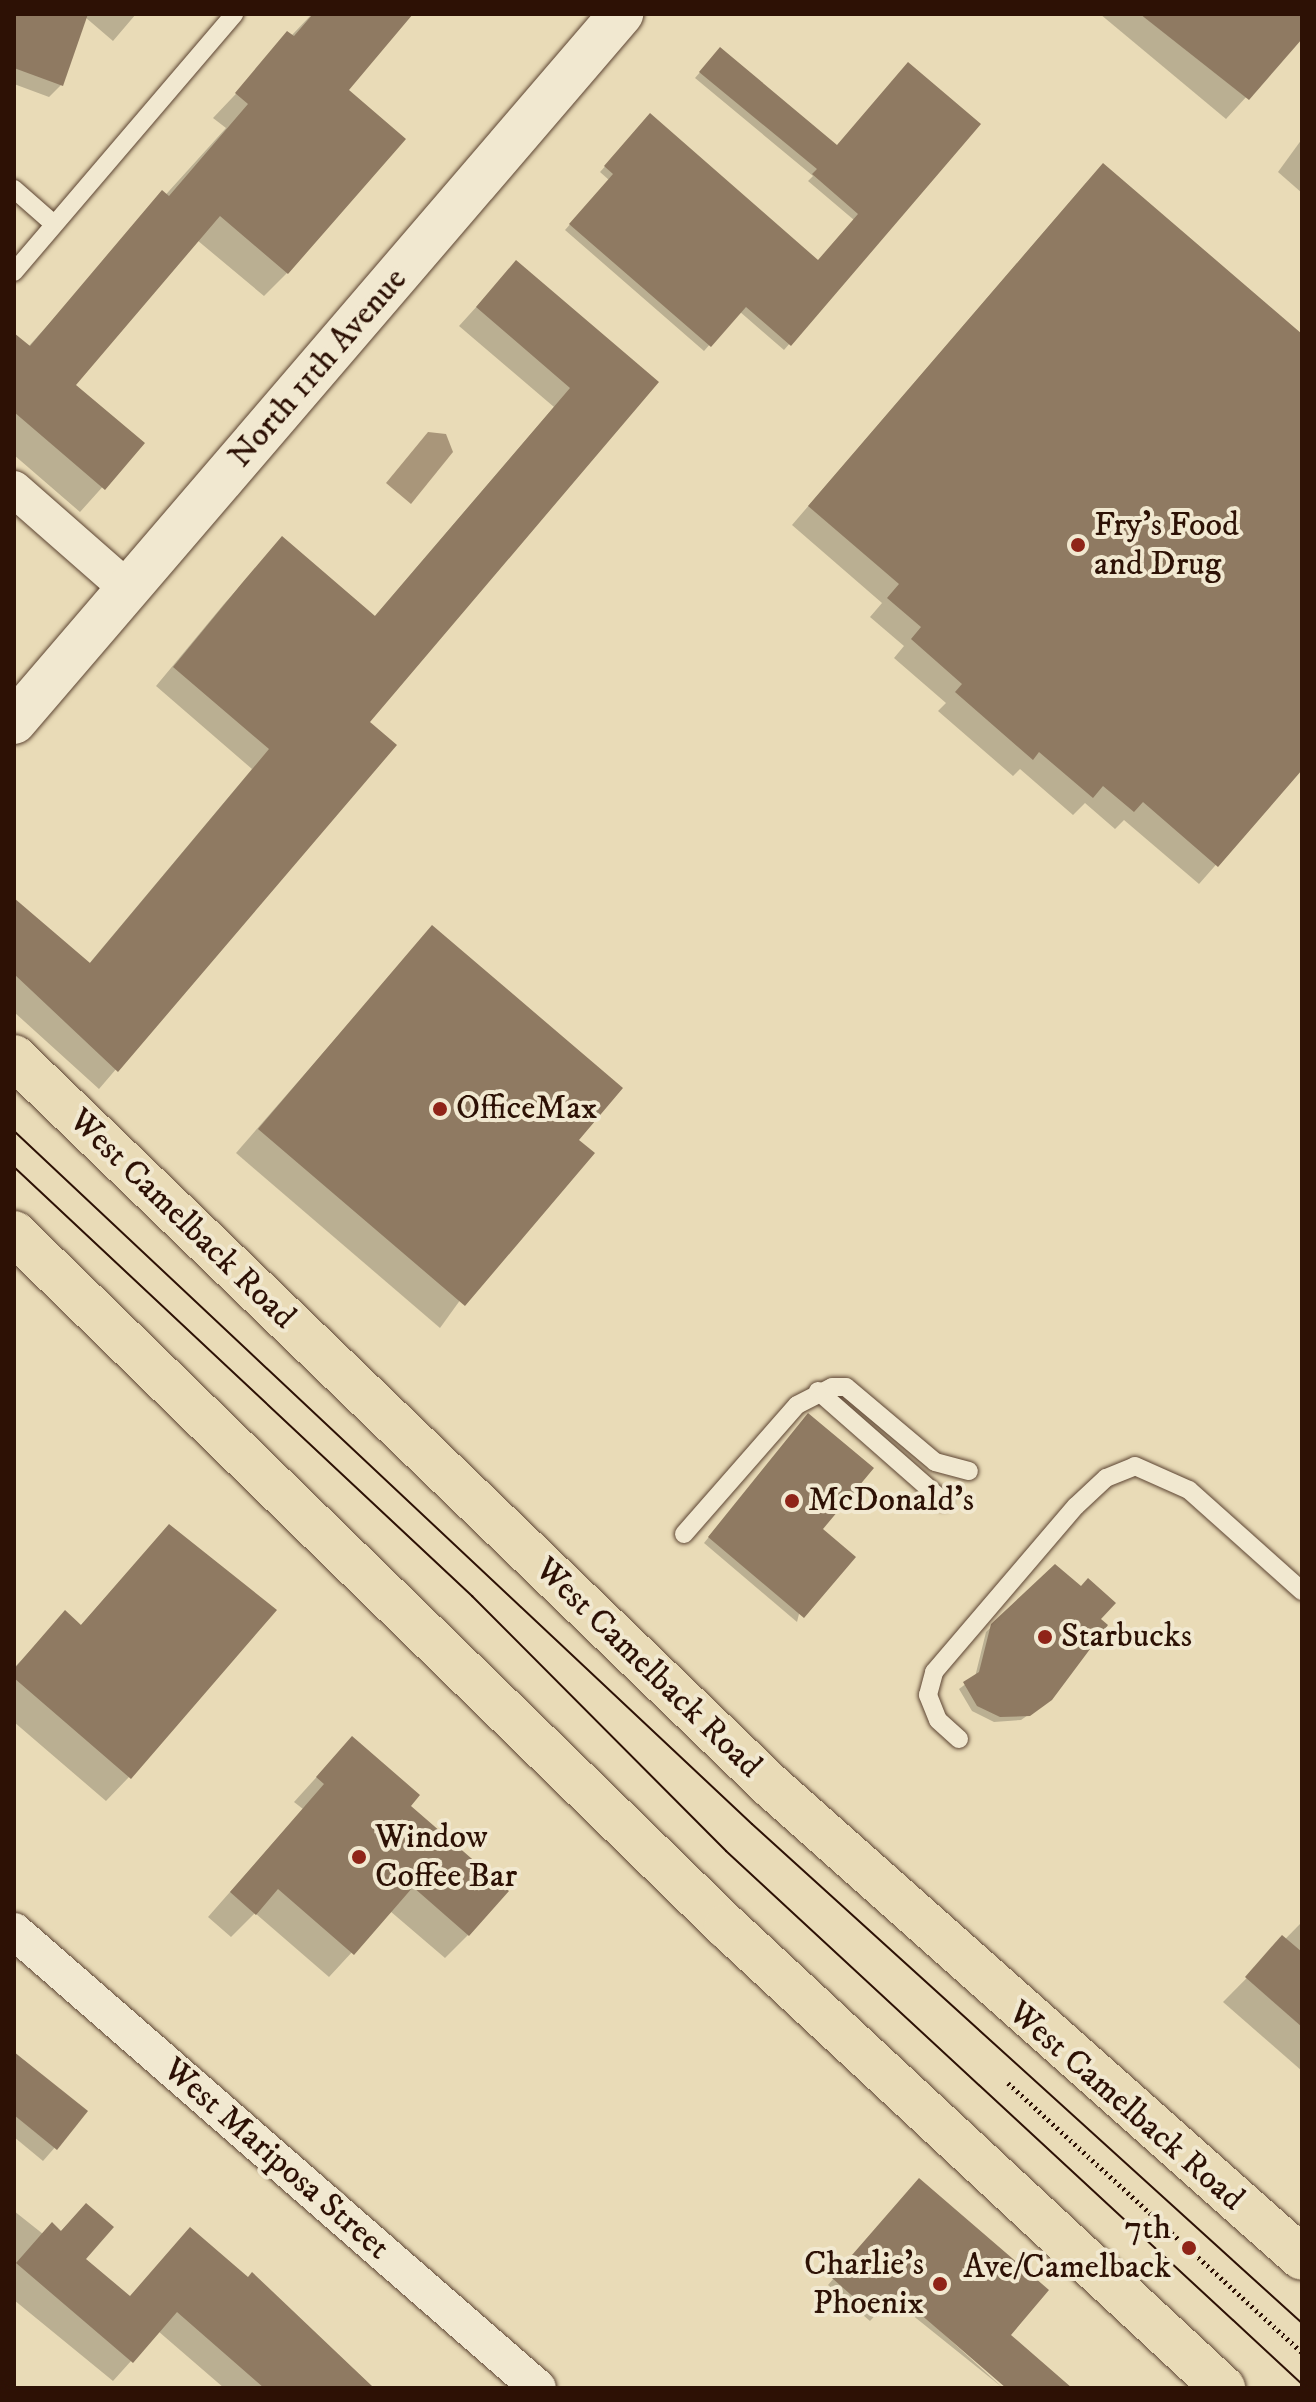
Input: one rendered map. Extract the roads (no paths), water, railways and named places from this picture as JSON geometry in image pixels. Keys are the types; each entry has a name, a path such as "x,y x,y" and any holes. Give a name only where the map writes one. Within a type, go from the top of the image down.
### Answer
{"main road":[{"name":"West Camelback Road","path":"14,1057 771,1786 1302,2258"},
{"path":"14,1233 738,1937 1223,2388"}],"street":[{"name":"North 11th Avenue","path":"14,722 621,14"},
{"path":"14,489 128,589"},
{"name":"West Mariposa Street","path":"14,1931 538,2388"}],"lane":[{"path":"14,272 234,14"},
{"path":"14,189 54,224"},
{"path":"684,1534 797,1405 818,1391 846,1387 935,1462 969,1471"},
{"path":"818,1391 943,1501"},
{"path":"959,1739 938,1720 928,1695 934,1672 1076,1506 1106,1478 1135,1466 1189,1490 1302,1591"}],"tram line":[{"path":"14,1131 752,1824 1302,2323"},
{"path":"14,1167 472,1596 726,1851 1302,2384"}],"place":[{"name":"Fry's Food and Drug","path":"1078,545"},
{"name":"OfficeMax","path":"440,1109"},
{"name":"McDonald's","path":"792,1501"},
{"name":"Starbucks","path":"1045,1637"},
{"name":"Window Coffee Bar","path":"359,1857"},
{"name":"7th Ave/Camelback","path":"1189,2248"},
{"name":"Charlie's Phoenix","path":"940,2284"}]}
